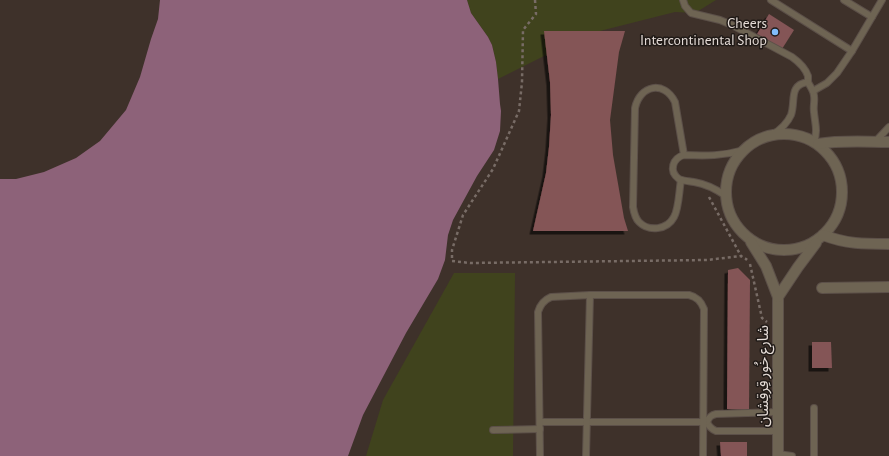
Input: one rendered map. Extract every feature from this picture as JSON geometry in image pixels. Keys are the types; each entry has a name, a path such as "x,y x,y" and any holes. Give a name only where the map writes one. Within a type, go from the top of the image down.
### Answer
{"street":[{"path":"772,135 795,135 816,143 833,161 839,172 842,184 840,209 835,221 828,231 821,237 808,246 796,250 771,249 759,245 740,230 728,208 726,196 730,171 744,150 758,140 772,135"},
{"path":"816,143 889,142"},
{"path":"821,237 853,243 889,244"},
{"path":"778,297 821,237"},
{"name":"شارع خُور قِرقِشان","path":"749,238 766,266 778,297 778,455"},
{"path":"822,288 889,287"}],"lane":[{"path":"683,0 685,6 691,13 720,20 732,25 802,65 808,76 808,82 813,91 816,143"},
{"path":"770,0 852,51"},
{"path":"844,0 872,17"},
{"path":"813,91 827,83 842,66 882,0"},
{"path":"772,135 788,120 793,107 793,95 797,88 808,82"},
{"path":"681,180 677,210 670,222 664,227 650,228 638,221 634,215 633,208 635,108 639,96 649,89 662,89 672,96 675,102 684,155"},
{"path":"874,142 889,127"},
{"path":"726,196 703,184 681,180 674,174 674,162 676,158 684,155 711,156 744,150"},
{"path":"586,456 590,295"},
{"path":"540,456 538,312 542,303 551,297 590,295 688,295 697,298 704,309 705,422 703,456"},
{"path":"814,408 814,456"},
{"path":"540,422 705,422 716,414 778,412"},
{"path":"705,422 712,430 716,431 778,431"},
{"path":"493,430 540,429"},
{"path":"778,455 792,456"}],"path":[{"path":"535,0 536,14 523,30 522,82 519,111 493,169 463,215 452,250 452,261 470,263 707,260 741,256"},
{"path":"703,184 741,256 746,259 751,266 762,318 768,323 778,325"}],"green space":[{"path":"467,0 716,0 695,13 675,12 588,34 498,79 492,45 471,13"},
{"path":"454,273 515,273 513,456 366,456 383,400"}],"shaded area":[{"path":"160,0 467,0 471,13 492,45 496,62 501,111 500,131 494,150 477,176 453,220 448,235 445,260 438,279 406,333 363,415 348,456 0,456 0,179 16,179 44,172 76,158 100,141 126,110 140,77 158,19"}],"building":[{"path":"769,14 794,30 782,49 757,34"},
{"path":"544,31 625,31 619,52 610,120 613,155 624,218 628,231 533,231 546,173 551,115 550,82"},
{"path":"738,268 750,280 749,410 727,409 728,270"},
{"path":"812,342 831,342 832,368 812,368"},
{"path":"720,442 747,442 747,456 721,456"}],"place":[{"name":"Cheers Intercontinental Shop","path":"775,32"}]}
